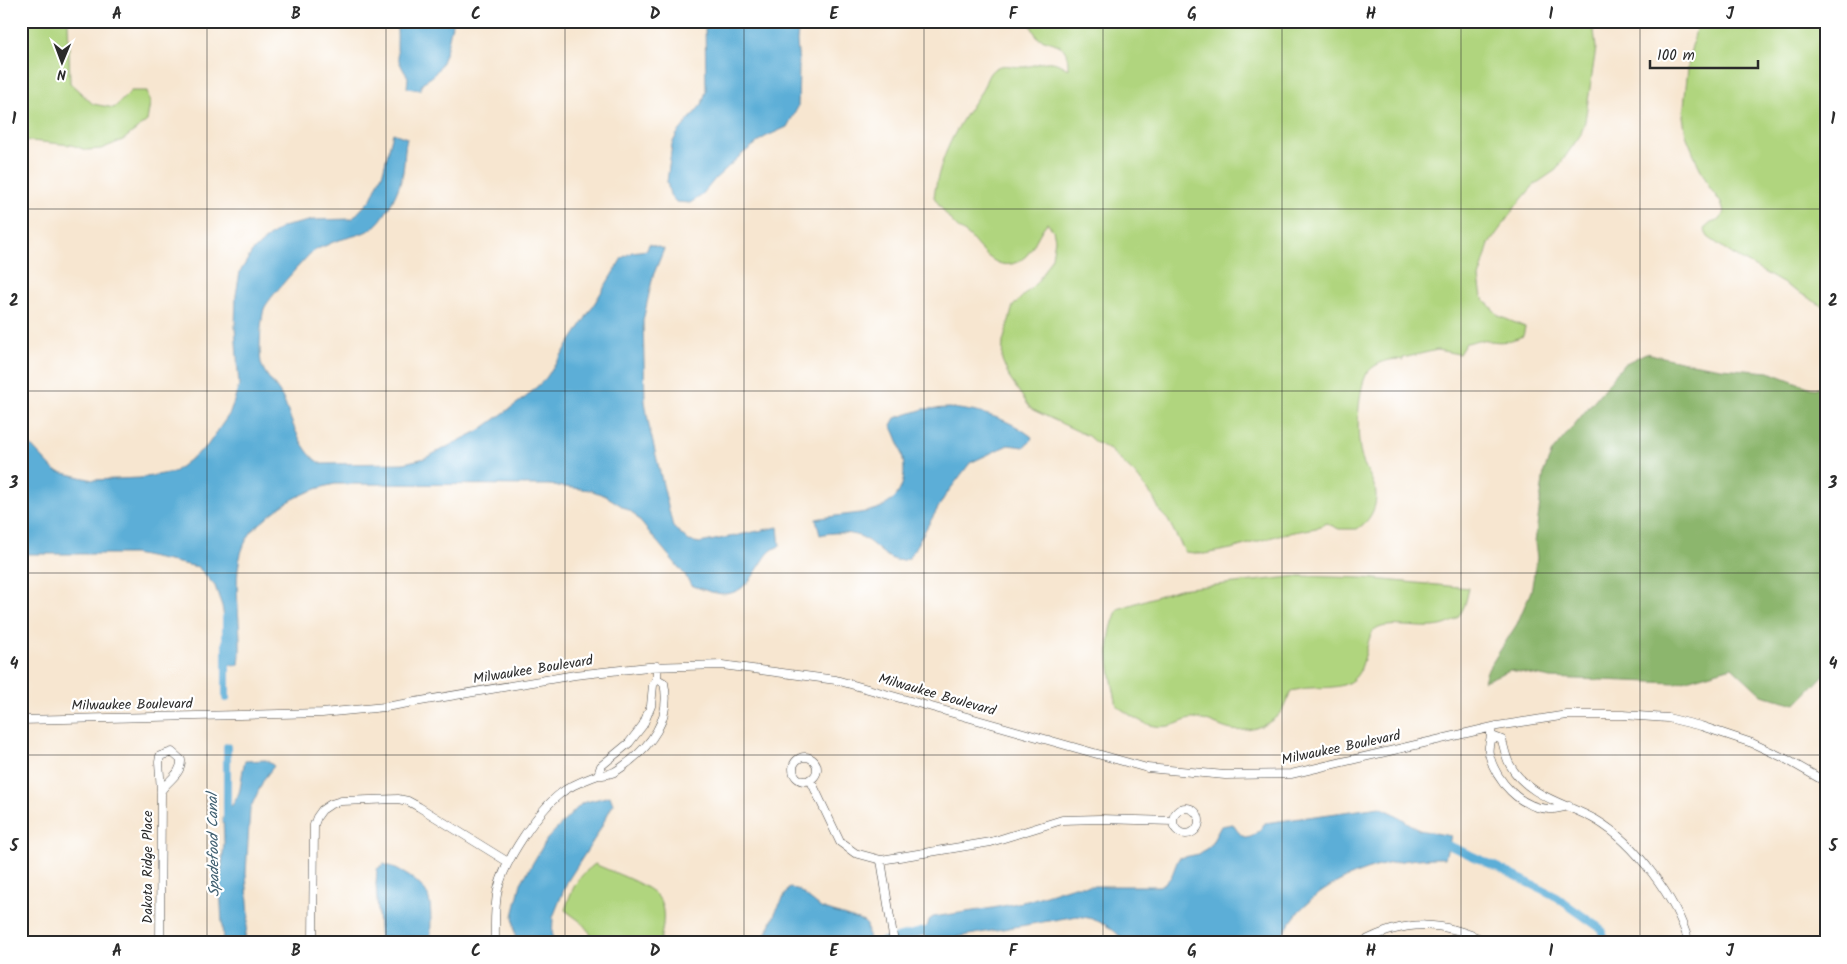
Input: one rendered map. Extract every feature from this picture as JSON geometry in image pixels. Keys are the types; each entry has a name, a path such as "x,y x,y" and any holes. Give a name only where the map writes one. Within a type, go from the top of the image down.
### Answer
{"street":[{"name":"Milwaukee Boulevard","path":"21,720 322,713 384,706 575,675 657,666 722,665 836,680 1147,768 1225,776 1291,774 1566,715 1623,715 1668,718 1701,726 1752,743 1826,782"},
{"path":"598,775 601,766 629,743 644,725 653,698 653,685 657,679 657,666"},
{"path":"495,943 495,906 501,878 508,862 550,803 570,786 598,775 609,775 639,754 648,745 666,711 664,683 657,679"},
{"path":"1569,806 1550,810 1521,801 1506,786 1489,753 1491,732 1502,740 1509,764 1518,776 1534,791 1569,806 1597,820 1641,860 1674,907 1689,943"},
{"path":"629,743 639,754"},
{"name":"Dakota Ridge Place","path":"160,943 161,791 158,762 160,756 172,752 182,760 182,766 161,791"},
{"path":"1506,786 1518,776"},
{"path":"810,780 840,842 855,853 881,860 991,842 1062,820 1100,819 1173,822"},
{"path":"313,943 314,826 317,817 331,804 341,801 387,798 408,801 508,862"},
{"path":"881,860 894,943"},
{"path":"1361,943 1387,931 1420,925 1457,929 1490,943"}],"green space":[{"path":"21,21 68,21 70,83 93,104 114,108 131,91 147,91 150,103 147,121 123,140 101,149 86,150 72,145 21,140"},
{"path":"1034,21 1593,21 1596,48 1585,121 1581,134 1556,170 1534,185 1516,206 1489,244 1479,278 1482,297 1499,316 1525,327 1523,336 1498,342 1479,340 1466,343 1459,354 1437,350 1403,358 1403,360 1388,361 1377,365 1369,371 1363,383 1359,405 1359,440 1362,459 1373,483 1376,498 1370,516 1357,529 1339,529 1326,523 1316,528 1283,534 1231,549 1204,554 1185,552 1168,520 1161,513 1153,497 1136,475 1110,450 1088,436 1031,409 1010,379 1002,360 1003,342 1013,306 1038,281 1052,257 1055,239 1053,230 1047,223 1026,256 1017,262 1002,264 988,256 970,237 957,227 934,197 945,154 964,117 983,89 991,71 1001,66 1024,67 1048,62 1068,69 1068,60 1064,49 1037,37 1031,26"},
{"path":"1698,21 1826,21 1826,308 1732,254 1708,237 1704,229 1711,223 1720,220 1724,212 1721,203 1710,188 1698,164 1686,135 1683,116 1689,58"},
{"path":"1646,353 1721,368 1769,372 1811,388 1826,389 1826,673 1796,704 1762,695 1732,667 1676,683 1551,678 1510,670 1484,681 1487,671 1517,624 1531,591 1537,558 1535,543 1544,471 1552,452 1624,364"},
{"path":"1300,576 1363,578 1469,588 1462,611 1456,619 1448,624 1438,626 1387,626 1372,631 1361,668 1352,680 1340,686 1305,688 1291,691 1279,714 1268,723 1254,729 1232,730 1200,719 1187,720 1165,726 1150,725 1117,706 1110,669 1109,646 1110,634 1118,609 1179,589"},
{"path":"595,864 630,879 656,894 662,905 663,916 663,927 659,943 598,943 581,922 565,910 576,884 583,874"}],"water":[{"path":"396,21 453,21 441,64 431,77 423,82 420,90 407,88 408,77 400,62 397,49"},
{"path":"705,21 799,21 797,41 799,67 798,107 787,127 765,137 741,155 715,179 701,196 690,203 676,202 670,195 667,182 672,144 677,134 702,104 706,91"},
{"path":"393,133 407,138 402,178 385,215 371,229 333,242 310,254 264,309 260,338 262,366 282,396 303,446 315,460 322,464 404,463 425,458 480,430 526,397 546,378 577,332 622,258 632,252 647,250 649,244 664,249 653,276 643,321 645,401 649,426 673,527 689,541 700,543 778,527 780,546 768,554 745,586 737,591 722,594 691,585 685,575 633,513 606,496 590,490 549,485 335,484 309,492 285,504 253,530 244,544 239,560 237,577 240,632 239,665 226,665 226,630 222,606 215,586 198,567 134,554 21,554 21,435 55,471 93,480 140,478 174,472 207,446 230,413 239,386 235,327 236,295 240,272 252,252 282,227 313,220 352,219 371,199 383,172"},
{"path":"950,408 993,416 1023,430 1032,437 1030,442 1024,447 1008,445 970,463 945,496 909,558 895,560 859,536 839,533 820,535 816,519 874,510 887,504 896,495 902,485 904,474 901,449 891,425 895,418 924,409"},
{"path":"266,760 274,766 264,779 250,809 246,873 249,916 244,943 223,943 220,886 224,843 223,816 239,793 245,761"},
{"path":"610,796 613,804 597,835 567,882 553,917 552,943 516,943 513,916 521,883 547,839 582,803"},
{"path":"1380,807 1395,814 1419,830 1451,836 1445,858 1425,858 1386,864 1348,877 1314,898 1299,911 1276,943 1126,943 1116,932 1104,924 1077,916 923,943 929,920 933,917 1027,901 1074,886 1159,886 1170,878 1179,858 1199,854 1210,846 1221,826 1233,824 1241,835 1249,837 1257,833 1265,823"},
{"path":"384,864 415,880 428,896 431,912 430,943 380,943 376,884 377,869"},
{"path":"789,888 797,889 821,908 864,922 867,925 869,943 753,943 767,933 776,911"}],"waterway":[{"name":"Spadefood Canal","path":"226,618 226,698"},
{"name":"Spadefood Canal","path":"227,747 227,821"},
{"path":"1438,847 1448,845 1553,895 1600,928 1607,943"},
{"path":"877,943 933,929"}]}
